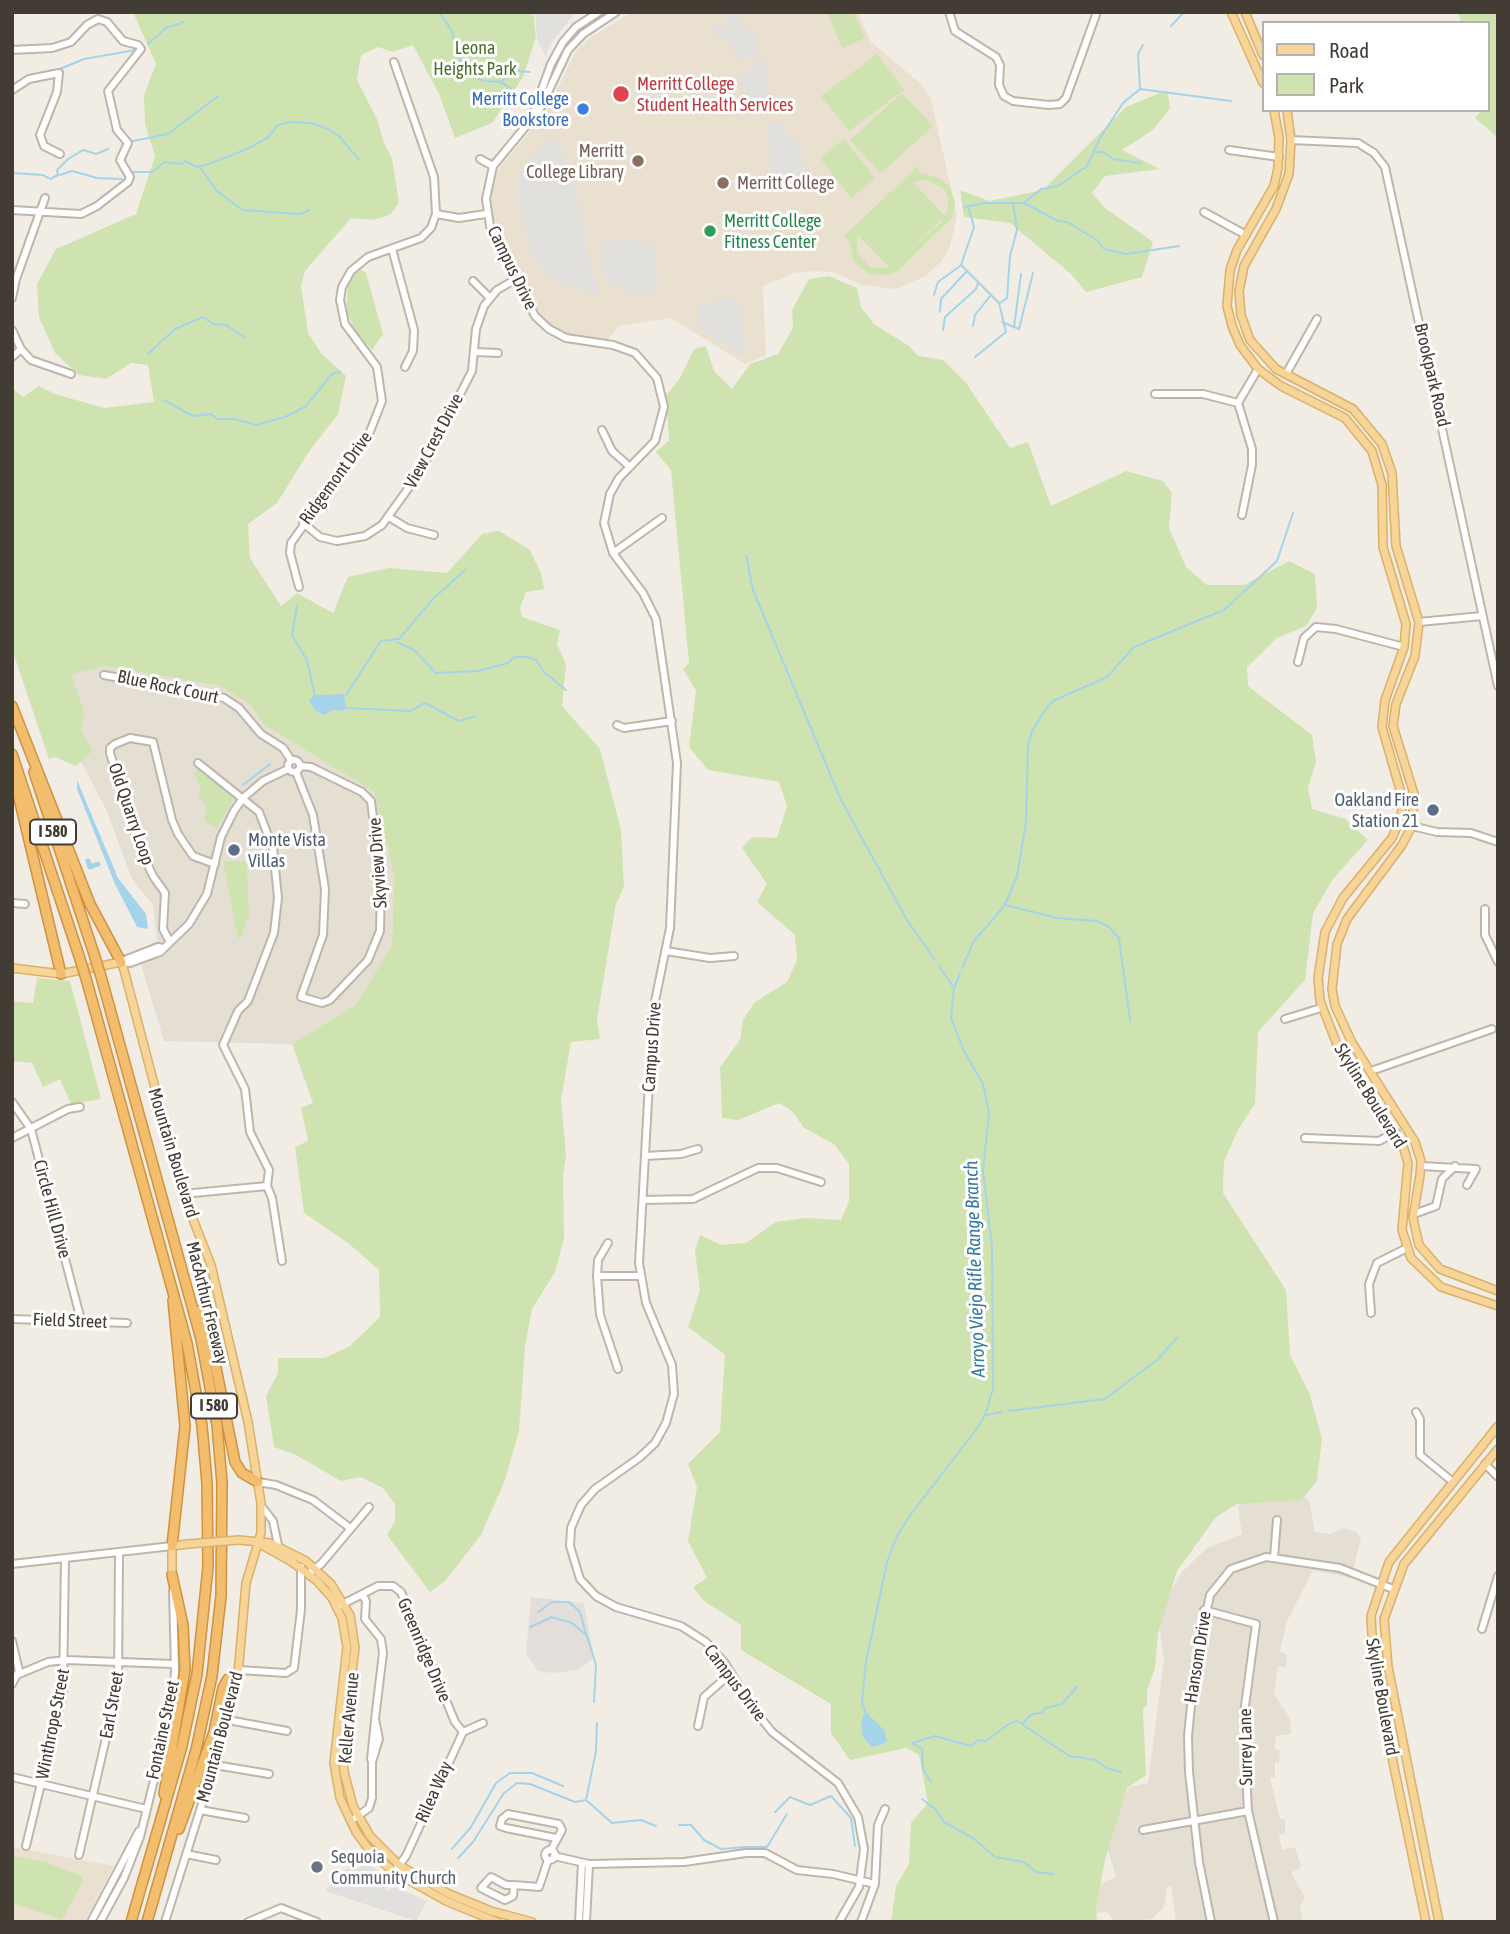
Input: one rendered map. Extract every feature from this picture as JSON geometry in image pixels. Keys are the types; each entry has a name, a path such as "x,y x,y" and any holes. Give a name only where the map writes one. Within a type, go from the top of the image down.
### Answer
{"highway":[{"name":"MacArthur Freeway","path":"12,707 102,980 188,1287 207,1367 217,1425 223,1511 223,1567 217,1638 207,1703 172,1840 147,1922"},
{"path":"12,707 84,892 121,962"},
{"name":"MacArthur Freeway","path":"12,754 87,982 187,1343 202,1426 207,1483 208,1547 197,1674 182,1746 131,1922"},
{"path":"17,768 17,790 61,974"},
{"path":"188,1287 212,1348 235,1462 242,1473 258,1482"},
{"path":"172,1546 185,1426 172,1312 173,1291"},
{"path":"161,1818 185,1670 183,1625 172,1575"},
{"path":"172,1840 206,1756 225,1683 239,1672"}],"main road":[{"path":"1231,12 1262,81"},
{"path":"1244,12 1262,53"},
{"path":"1274,112 1279,157 1274,186 1230,270 1227,306 1240,345 1258,369 1281,386 1345,418 1372,451 1382,485 1383,547 1405,614 1404,647 1385,699 1382,727 1403,800 1399,823"},
{"name":"Skyline Boulevard","path":"1286,112 1291,140 1290,167 1283,193 1247,258 1239,291 1241,315 1251,340 1276,369 1353,409 1382,444 1392,472 1396,546 1419,622 1415,656 1396,704 1393,726 1414,794 1412,826 1402,845 1346,919 1331,972 1335,1006 1352,1043 1411,1132 1420,1166 1414,1214 1415,1232 1429,1259 1440,1269 1498,1292"},
{"name":"Skyline Boulevard","path":"1399,823 1387,845 1343,898 1325,932 1318,978 1321,1008 1338,1047 1395,1132 1408,1163 1402,1218 1405,1249"},
{"path":"12,968 61,974 121,962"},
{"name":"Mountain Boulevard","path":"121,962 183,1194 211,1265 248,1422 258,1482 262,1507 258,1542 247,1574 239,1672"},
{"path":"1405,1249 1418,1268 1441,1287 1498,1306"},
{"name":"Skyline Boulevard","path":"1426,1922 1372,1655 1371,1616 1381,1581 1394,1555 1498,1426"},
{"name":"Skyline Boulevard","path":"1439,1922 1385,1652 1384,1619 1402,1568 1421,1541 1498,1449"},
{"name":"Keller Avenue","path":"172,1546 239,1540 278,1545 316,1568 341,1605 347,1647 334,1763 340,1798 354,1818 370,1851 446,1902 497,1922"},
{"name":"Keller Avenue","path":"258,1542 301,1567 341,1605"},
{"name":"Fontaine Street","path":"172,1546 172,1575"},
{"path":"1413,1860 1426,1858"},
{"name":"Keller Avenue","path":"396,1868 470,1903 532,1922"}],"street":[{"name":"Campus Drive","path":"531,119 551,64 563,42 576,27 599,12"},
{"name":"Campus Drive","path":"616,12 575,42 561,62 540,109 493,166 486,192 486,214 535,316 549,329 566,338 624,348 643,359 657,378 663,397 664,417 655,441 614,486 606,503 604,523 613,553 643,593 656,619 672,721 677,777 670,928 653,1011 640,1276 646,1303 672,1365 674,1394 661,1433 646,1452 595,1489 581,1505 571,1528 572,1557 580,1578 596,1596 616,1607 681,1626 711,1648 767,1727 827,1772 852,1804 863,1839 862,1880 839,1922"},
{"path":"949,12 955,31 996,57 1000,65 999,85 1004,96 1013,101 1049,105 1060,104 1066,98 1097,12"},
{"path":"12,50 52,48 71,42 87,25 98,19 107,22 123,41 138,45 141,49 108,91 117,130 128,143 120,160 130,180 89,212 12,210"},
{"path":"394,62 434,177 436,214 459,218 486,214"},
{"path":"12,90 29,79 59,73 57,92 40,135 44,146 60,154"},
{"name":"Brookpark Road","path":"1291,140 1358,143 1374,153 1385,167 1498,686"},
{"path":"1229,150 1279,157"},
{"path":"480,159 493,166"},
{"path":"12,299 14,279 42,212 45,198"},
{"path":"1204,212 1246,235"},
{"name":"Ridgemont Drive","path":"299,587 290,553 291,543 369,434 380,413 383,391 379,373 345,324 340,300 351,271 368,257 421,239 431,228 436,214"},
{"path":"392,249 414,330 413,351 405,367"},
{"path":"473,281 489,297 516,279"},
{"name":"View Crest Drive","path":"303,523 328,540 345,541 365,536 389,516 420,472 472,371 479,315 489,297"},
{"path":"1286,374 1317,319"},
{"path":"12,330 21,349 40,366 71,374"},
{"path":"12,357 21,349"},
{"path":"476,352 498,353"},
{"path":"1242,515 1251,474 1252,449 1238,403 1258,369"},
{"path":"1155,394 1195,393 1238,403"},
{"path":"602,430 612,451 630,467"},
{"path":"389,516 407,528 434,535"},
{"path":"613,553 662,518"},
{"path":"1419,622 1482,616"},
{"path":"1298,662 1304,638 1316,627 1336,629 1404,647"},
{"name":"Blue Rock Court","path":"104,675 224,698 239,708 261,734 283,748 291,760 298,761 298,769"},
{"path":"617,725 624,728 672,721"},
{"name":"Old Quarry Loop","path":"170,942 163,929 165,893 153,876 138,844 110,748 130,738 153,742 172,820 178,834 193,856 215,864"},
{"path":"288,769 291,760"},
{"path":"198,763 259,812 269,832 278,916 267,955 248,1001 238,1011 223,1045 245,1089 250,1132 268,1164 267,1186 272,1198 282,1261"},
{"name":"Skyview Drive","path":"311,767 362,792 371,801 382,915 374,947 357,973 330,1000 322,1003 301,997 323,935 325,889 313,815 298,769 311,767"},
{"path":"121,962 158,947 163,948 189,924 202,905 226,824 243,797 263,781 288,769 298,769"},
{"path":"1399,823 1437,832 1471,833 1498,842"},
{"path":"12,903 25,904"},
{"path":"1485,909 1485,935 1498,962"},
{"path":"666,951 710,958 734,956"},
{"path":"1285,1019 1321,1008"},
{"path":"1371,1071 1492,1029"},
{"name":"Circle Hill Drive","path":"12,1102 31,1129 81,1320"},
{"path":"12,1138 68,1109 80,1107"},
{"path":"1305,1139 1380,1140 1395,1132"},
{"path":"645,1156 681,1154 698,1149"},
{"path":"1420,1166 1476,1169 1467,1185"},
{"path":"1414,1214 1436,1206 1442,1180 1455,1166"},
{"path":"643,1200 692,1199 758,1168 777,1168 821,1182"},
{"path":"183,1194 267,1186"},
{"path":"608,1243 598,1260 600,1315 618,1369"},
{"path":"1371,1313 1369,1284 1377,1263 1405,1249"},
{"path":"597,1276 640,1276"},
{"name":"Field Street","path":"12,1319 127,1323"},
{"path":"1416,1412 1420,1419 1420,1455 1453,1482"},
{"path":"1485,1464 1498,1477"},
{"path":"258,1482 285,1488 313,1500 350,1528"},
{"name":"Mountain Boulevard","path":"262,1507 274,1521 278,1545"},
{"path":"308,1574 369,1507"},
{"path":"1273,1557 1277,1520"},
{"name":"Keller Avenue","path":"12,1564 172,1546"},
{"name":"Earl Street","path":"79,1855 118,1686 119,1552"},
{"name":"Hansom Drive","path":"1211,1922 1189,1772 1188,1736 1191,1689 1204,1610 1215,1584 1231,1569 1252,1559 1273,1557 1340,1568 1381,1581 1393,1589"},
{"name":"Winthrope Street","path":"26,1846 63,1692 66,1660 65,1558"},
{"path":"239,1672 292,1671 301,1610 301,1567"},
{"name":"Fontaine Street","path":"100,1922 128,1867 146,1809 173,1701 172,1575"},
{"path":"1482,1629 1498,1576"},
{"name":"Greenridge Drive","path":"341,1605 386,1584 401,1592 455,1721 463,1732"},
{"path":"354,1818 371,1805 375,1719 384,1646 365,1619 366,1601 362,1594"},
{"name":"Surrey Lane","path":"1204,1610 1256,1624 1244,1716 1248,1811 1274,1922"},
{"path":"12,1641 19,1661 12,1684"},
{"path":"15,1677 48,1662 66,1660 173,1664"},
{"name":"Mountain Boulevard","path":"165,1922 215,1765 239,1672"},
{"path":"698,1727 704,1697 731,1673"},
{"path":"228,1720 287,1731"},
{"path":"463,1732 483,1723"},
{"name":"Rilea Way","path":"396,1868 463,1732"},
{"path":"215,1765 269,1774"},
{"path":"12,1777 146,1809"},
{"path":"861,1922 875,1884 878,1825 885,1809"},
{"path":"200,1810 245,1818"},
{"path":"1143,1830 1248,1811"},
{"path":"514,1885 513,1895 505,1900 481,1888 491,1877 504,1885 514,1885 539,1886 556,1838 562,1830 557,1822 508,1814 501,1821 500,1826 506,1828 556,1838"},
{"name":"Fontaine Street","path":"91,1922 140,1830"},
{"path":"551,1855 585,1863 684,1862 765,1853 797,1870 875,1884"},
{"path":"187,1854 216,1860"},
{"path":"585,1863 586,1922"},
{"path":"579,1922 584,1893"},
{"path":"248,1922 281,1908 317,1922"}],"shaded area":[{"path":"535,12 576,12 550,44 546,57 537,39"},
{"name":"Merritt College","path":"632,12 858,12 870,41 921,84 931,99 957,215 950,247 940,263 926,276 895,289 862,285 833,272 814,271 794,273 763,286 766,355 745,364 671,318 619,326 607,340 567,334 544,323 493,218 491,192 495,177 546,112 576,51 590,38"},
{"path":"726,12 739,12 740,26 736,27 755,29 758,56 738,60 728,43 712,33 715,23 731,31 731,27 727,27"},
{"path":"766,60 770,105 764,113 750,114 745,86 740,86 739,71 752,69 753,61"},
{"path":"766,118 784,125 786,134 801,144 804,174 781,188 772,182"},
{"path":"553,136 560,143 583,216 589,262 598,288 594,296 549,277 531,252 521,218 517,196 520,174 533,154"},
{"path":"637,239 643,244 654,242 658,291 649,291 649,295 626,294 608,281 601,267 600,250 603,249 603,241"},
{"path":"735,298 737,304 741,305 746,355 742,356 700,329 698,304"},
{"path":"106,666 219,686 249,703 264,725 374,792 394,876 392,946 355,1005 292,1044 164,1041 137,951 157,941 153,905 132,879 106,809 81,762 93,751 81,729 71,673"},
{"path":"1303,1495 1309,1501 1315,1532 1331,1534 1343,1528 1357,1533 1361,1538 1351,1578 1313,1570 1287,1621 1280,1651 1287,1655 1286,1668 1278,1666 1274,1694 1290,1718 1291,1734 1276,1736 1275,1749 1280,1751 1279,1763 1275,1763 1275,1777 1270,1778 1280,1819 1285,1819 1285,1833 1279,1836 1282,1850 1295,1847 1301,1867 1291,1873 1305,1897 1300,1906 1303,1922 1176,1922 1171,1886 1167,1887 1164,1907 1152,1919 1124,1922 1113,1920 1107,1912 1094,1913 1099,1885 1116,1877 1102,1830 1114,1804 1131,1787 1148,1783 1164,1660 1159,1624 1170,1592 1182,1572 1207,1548 1242,1534 1238,1507 1245,1499"},
{"path":"531,1597 584,1603 594,1658 578,1670 553,1673 538,1671 526,1654"},
{"path":"12,1847 114,1866 85,1922 12,1922"},
{"path":"352,1863 358,1869 363,1863 381,1871 386,1891 395,1887 427,1901 416,1921 325,1891"}],"green space":[{"name":"Leona Heights Park","path":"133,12 533,12 536,37 523,77 492,123 455,138 439,94 413,45 393,52 378,47 361,55 357,80 377,119 392,158 399,203 391,214 373,220 351,218 305,271 301,286 308,333 321,353 346,376 338,414 308,453 277,503 248,524 250,558 281,606 297,593 333,613 348,577 389,568 447,573 482,534 499,531 529,549 541,573 544,589 526,592 520,608 522,617 560,630 557,644 566,665 562,706 600,749 621,830 624,887 616,904 597,1019 600,1039 571,1042 561,1100 566,1155 563,1175 564,1238 555,1272 532,1309 525,1346 519,1431 505,1480 481,1535 445,1581 430,1592 387,1535 395,1521 395,1504 383,1488 361,1477 341,1481 296,1455 274,1447 266,1396 278,1373 278,1358 325,1358 350,1346 380,1317 379,1270 348,1243 304,1213 295,1147 308,1141 301,1108 313,1103 292,1044 355,1005 392,946 394,876 374,792 264,725 249,703 219,686 106,666 71,674 85,714 81,729 93,751 76,766 55,757 49,759 12,649 12,388 23,397 39,386 55,394 104,408 154,402 148,365 131,363 106,379 79,375 55,353 39,317 37,284 56,249 136,214 155,156 145,124 144,95 156,64"},
{"path":"827,12 854,12 865,38 842,48"},
{"path":"1458,12 1498,12 1498,138 1475,118 1480,112 1489,112 1489,21 1460,21"},
{"path":"877,54 904,90 849,131 821,96"},
{"path":"1167,90 1170,108 1153,130 1122,150 1160,169 1105,176 1092,193 1105,208 1153,242 1142,277 1086,292 1071,274 1010,223 964,217 960,190 989,201 1043,190 1126,107"},
{"path":"902,93 933,126 881,173 850,140"},
{"path":"844,139 875,178 851,198 820,158"},
{"path":"918,166 920,173 940,178 950,188 955,202 952,218 898,271 883,276 868,273 854,262 849,241 843,237","holes":["926,179 944,189 948,198 948,211 945,216 913,182","945,216 941,222 893,267","857,236 890,268 871,268 857,253"]},
{"path":"359,269 366,273 383,334 372,350 355,331 346,311 348,285"},
{"path":"829,276 857,288 861,307 874,324 909,346 918,356 943,360 966,383 1010,448 1028,442 1051,506 1126,471 1163,481 1172,493 1169,528 1186,567 1207,585 1244,585 1289,561 1315,574 1317,608 1306,626 1277,638 1247,667 1248,686 1312,735 1316,762 1308,787 1312,809 1345,819 1368,840 1333,879 1313,913 1305,980 1258,1032 1255,1104 1239,1128 1224,1161 1223,1193 1286,1290 1290,1355 1310,1395 1322,1439 1317,1481 1301,1500 1237,1504 1216,1517 1177,1571 1158,1634 1155,1669 1147,1690 1147,1704 1143,1710 1146,1775 1127,1788 1105,1860 1096,1908 1097,1922 891,1922 896,1886 909,1864 911,1823 928,1803 919,1755 906,1748 850,1760 831,1733 831,1704 741,1650 741,1625 704,1601 693,1587 707,1578 688,1541 697,1487 688,1464 720,1432 725,1355 688,1327 700,1290 695,1251 700,1235 721,1245 746,1243 776,1222 805,1218 841,1220 849,1201 849,1164 834,1144 804,1128 792,1111 779,1103 738,1120 722,1118 720,1067 740,1040 743,1020 755,1002 787,982 797,960 795,935 757,902 767,884 742,848 752,837 777,838 787,806 779,782 708,770 689,747 696,691 683,669 689,663 671,470 656,452 669,440 666,396 680,378 694,349 706,346 714,371 732,389 750,364 778,354 793,328 792,310 809,279"},
{"path":"197,769 233,794 234,799 217,828 204,821 207,807 199,797 200,786 194,774"},
{"path":"223,861 244,861 247,866 249,915 241,938 238,938"},
{"path":"37,978 70,981 101,1099 71,1104 60,1079 43,1087 32,1063 12,1061 12,1001 33,1003"},
{"path":"12,1856 45,1862 82,1876 82,1883 62,1920 12,1903"}],"water":[{"path":"344,694 346,708 343,711 334,710 323,715 315,710 309,701 314,695"},
{"path":"77,780 118,878 146,914 148,929 137,927 115,884 77,789"},
{"path":"865,1711 884,1730 887,1741 881,1745 872,1747 863,1737 861,1724"}],"waterway":[{"path":"439,12 452,31 455,49 465,70 483,81 500,82 511,88"},
{"path":"1171,26 1184,12"},
{"path":"148,44 166,28 184,22"},
{"path":"1024,203 1041,189 1058,186 1087,166 1100,138 1123,103 1140,89 1138,54 1143,45"},
{"path":"60,69 84,59 136,50"},
{"path":"500,82 517,71 530,72"},
{"path":"1140,89 1231,101"},
{"path":"133,141 168,134 218,96"},
{"path":"133,172 152,172 165,162 182,164 185,161 197,167 209,164 247,149 267,138 278,125 290,122 310,123 326,128 339,136 359,160"},
{"path":"12,173 43,175 50,179 58,175 57,170 68,159 83,150 96,154 108,149"},
{"path":"1093,152 1103,152 1113,159 1140,163"},
{"path":"199,166 216,190 242,210 300,214 310,210"},
{"path":"60,175 72,171 97,178 122,179"},
{"path":"964,207 985,203 1024,203 1058,221 1067,222 1097,240 1104,249 1126,254 1179,246"},
{"path":"1000,303 1007,298 1010,256 1017,230 1013,203"},
{"path":"968,206 974,227 961,265 999,303 1006,332 975,357"},
{"path":"934,295 938,282 960,266"},
{"path":"940,312 941,299 966,272"},
{"path":"1002,322 1019,329 1033,273"},
{"path":"1014,327 1021,274"},
{"path":"943,330 945,317 976,289 978,283"},
{"path":"973,326 975,315 991,295"},
{"path":"148,354 175,329 203,317 213,324 226,325 244,337"},
{"path":"164,400 193,416 211,414 218,419 235,419 256,425 285,417 305,407 332,374 340,372"},
{"path":"962,968 974,941 1005,905 1017,876 1026,822 1028,745 1032,731 1046,709 1053,701 1107,677 1134,647 1224,610 1277,561 1293,513"},
{"path":"746,555 753,590 841,800 907,920 935,960"},
{"path":"346,695 381,641 399,639 432,600 465,570"},
{"path":"297,606 292,635 307,660 315,696"},
{"path":"397,642 414,650 436,673 478,671 508,663 514,657 527,657 536,660 544,672 566,690"},
{"path":"346,708 410,711 425,703 459,721 476,716"},
{"path":"243,785 270,764"},
{"path":"88,861 90,867 98,864"},
{"path":"1005,905 1057,918 1097,921 1109,927 1119,938 1130,1020"},
{"path":"939,966 954,988"},
{"name":"Arroyo Viejo Rifle Range Branch","path":"865,1711 862,1703 866,1662 887,1562 897,1536 976,1430 985,1415 993,1389 992,1246 983,1171 989,1113 983,1084 964,1051 951,1018 954,988 960,974"},
{"path":"1009,1411 1105,1399 1158,1359 1177,1338"},
{"path":"986,1415 1002,1412"},
{"path":"538,1612 552,1602 569,1602 580,1612 586,1634"},
{"path":"551,1617 572,1623 587,1636 596,1665 594,1702"},
{"path":"530,1627 550,1618"},
{"path":"912,1743 935,1736 971,1746 979,1740 986,1741 1009,1724 1017,1721 1022,1724 1032,1714 1062,1704 1077,1687"},
{"path":"586,1800 596,1751 597,1723"},
{"path":"1022,1724 1069,1756 1096,1760 1106,1768 1121,1772"},
{"path":"913,1744 922,1749 923,1769 931,1782"},
{"path":"452,1849 471,1827 496,1783 510,1773 532,1773 563,1786"},
{"path":"458,1858 473,1842 504,1793 517,1783 530,1784 575,1802 586,1800 612,1823 641,1820 656,1826"},
{"path":"775,1812 790,1797 810,1805 831,1796 851,1818 855,1846"},
{"path":"922,1799 935,1809 944,1822 973,1838 995,1857 1024,1862 1036,1872 1054,1874"},
{"path":"747,1847 767,1847 787,1814"},
{"path":"679,1825 691,1825 704,1840 721,1849 747,1847"}],"place":[{"name":"Merritt College Student Health Services","path":"621,94"},
{"name":"Merritt College Bookstore","path":"583,109"},
{"name":"Merritt College Library","path":"638,161"},
{"name":"Merritt College","path":"723,183"},
{"name":"Merritt College Fitness Center","path":"710,231"},
{"name":"Oakland Fire Station 21","path":"1433,810"},
{"name":"Monte Vista Villas","path":"234,850"},
{"name":"Sequoia Community Church","path":"317,1867"}]}
